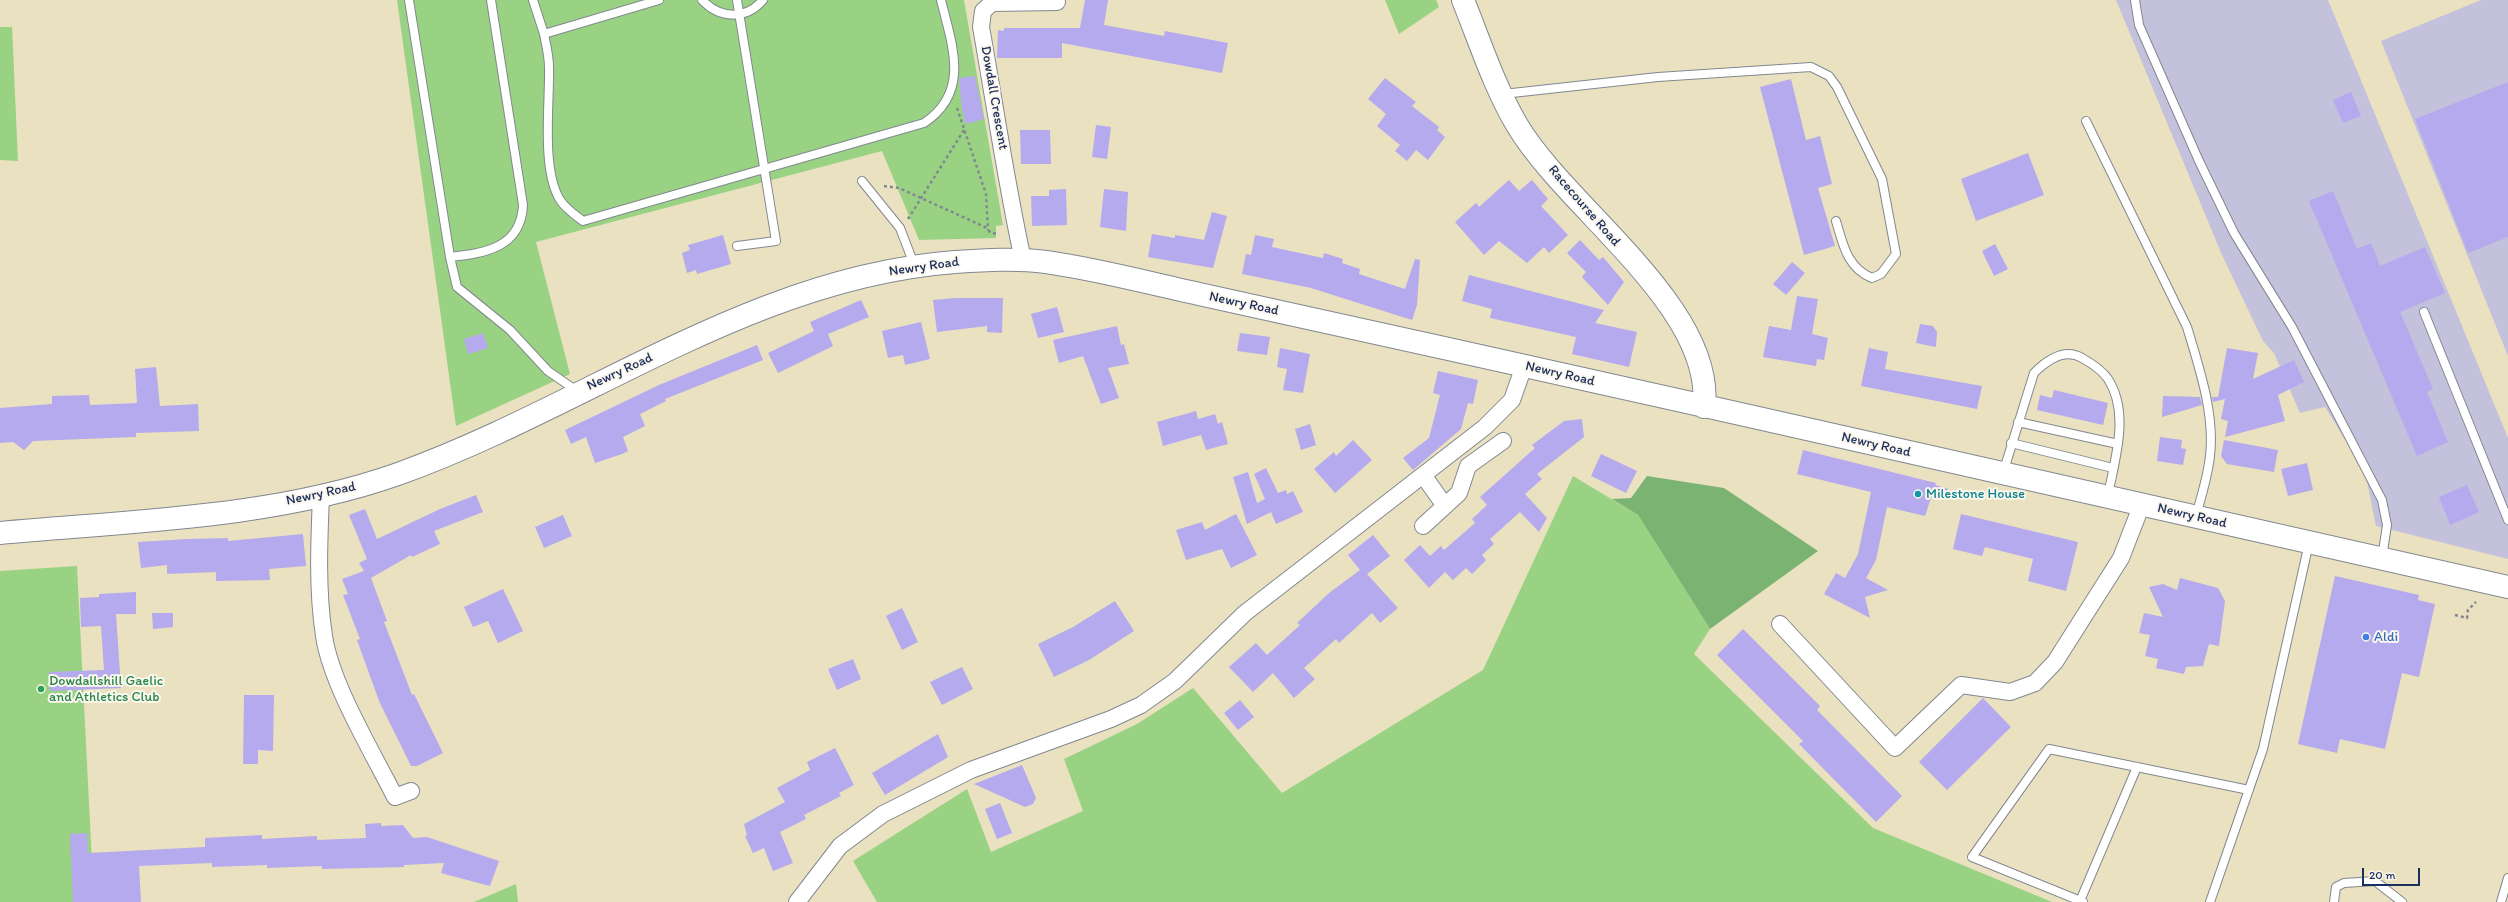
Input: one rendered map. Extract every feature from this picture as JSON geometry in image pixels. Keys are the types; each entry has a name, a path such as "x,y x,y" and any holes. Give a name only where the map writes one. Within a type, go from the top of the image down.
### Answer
{"main road":[{"name":"Racecourse Road","path":"1463,0 1502,94 1517,125 1562,185 1655,285 1681,320 1696,351 1703,375 1706,391 1704,407"},
{"name":"Newry Road","path":"0,533 147,520 240,509 321,496 398,474 482,440 578,392 743,316 810,290 883,273 951,262 1023,260 1075,267 2142,504 2382,559 2507,585"}],"street":[{"name":"Dowdall Crescent","path":"1023,260 1009,199 1003,149 981,27 983,11 992,3 1057,2"},
{"path":"797,902 840,846 883,814 971,770 1111,719 1141,706 1175,680 1246,613 1485,428 1512,400 1524,366"},
{"path":"1423,526 1459,493 1468,466 1503,441"},
{"path":"1423,475 1445,506"},
{"path":"321,496 319,547 324,637 337,680 395,797 411,791"},
{"path":"1780,624 1895,748 1961,686 2010,692 2035,683 2055,662 2121,558 2142,504"}],"lane":[{"path":"409,0 450,257 457,287 510,330 548,371 578,392"},
{"path":"450,257 484,253 498,247 517,230 522,219 523,205 491,0"},
{"path":"533,0 544,34 549,66 547,132 552,172 560,200 568,210 583,221 924,124 935,116 951,92 956,67 954,51 941,0"},
{"path":"544,34 659,0"},
{"path":"702,0 718,12 739,15 750,12 763,0"},
{"path":"737,0 776,241 737,246"},
{"path":"2135,0 2139,25 2199,161 2227,219 2292,327 2382,500 2387,525 2382,559"},
{"path":"1502,94 1658,77 1811,67 1829,76 1837,88 1882,179 1896,254 1881,274 1872,278 1861,274 1850,262 1836,221"},
{"path":"2086,121 2187,327 2196,357 2208,416 2210,456 2196,517"},
{"path":"862,181 900,228 915,268"},
{"path":"2424,312 2508,520"},
{"path":"2002,473 2034,373 2044,362 2055,357 2066,354 2079,356 2094,365 2108,379 2119,415 2118,444 2108,497"},
{"path":"2018,422 2118,444"},
{"path":"2011,443 2113,468"},
{"path":"2210,902 2263,749 2309,542"},
{"path":"2137,767 2081,901 1972,857 2049,749 2137,767 2249,790"},
{"path":"2501,902 2508,878"},
{"path":"2334,902 2336,887 2344,883 2375,881 2402,902"}],"path":[{"path":"951,92 986,194 988,231"},
{"path":"900,228 922,198 964,130"},
{"path":"869,190 887,185 922,198 985,227 991,234 1018,235"},
{"path":"2455,615 2467,618 2472,603 2480,600"}],"shaded area":[{"path":"2116,0 2328,0 2508,438 2508,559 2376,526 2365,472 2325,407 2300,413 2274,353 2263,341 2222,255"},
{"path":"2481,0 2508,0 2508,356 2381,41"}],"green space":[{"path":"397,0 964,0 1003,225 996,226 996,238 919,240 882,151 536,242 570,374 456,426"},
{"path":"1385,0 1436,0 1439,7 1399,34"},
{"path":"0,27 12,27 18,161 0,160"},
{"path":"1573,476 1638,515 1710,629 1694,654 1873,828 2052,902 877,902 853,861 967,789 991,852 1083,811 1064,759 1137,724 1193,688 1282,793 1483,670"},
{"path":"1647,476 1724,488 1818,551 1710,629 1638,515 1612,499 1631,498"},
{"name":"Dowdallshill Gaelic and Athletics Club","path":"77,566 94,902 0,902 0,571"},
{"path":"516,884 518,902 474,902"}],"building":[{"path":"1085,0 1108,0 1104,25 1164,36 1165,31 1228,43 1222,73 1062,43 1062,58 997,58 998,30 1004,31 1004,28 1080,28"},
{"path":"975,76 984,119 966,124 962,110 959,78"},
{"path":"1385,78 1416,102 1412,106 1439,127 1437,130 1445,137 1428,160 1416,150 1407,161 1395,151 1400,145 1377,126 1386,114 1368,99"},
{"path":"1791,79 1806,140 1820,136 1832,184 1818,188 1835,246 1804,255 1760,87"},
{"path":"2508,82 2508,237 2468,253 2415,119"},
{"path":"2351,92 2361,116 2343,123 2333,100"},
{"path":"1096,125 1111,127 1107,159 1092,157"},
{"path":"1020,130 1050,130 1051,164 1021,164"},
{"path":"2028,153 2044,195 1976,221 1961,179"},
{"path":"1509,180 1519,191 1532,180 1548,199 1541,206 1568,235 1549,253 1544,247 1527,263 1499,241 1484,255 1455,222 1476,203 1479,207"},
{"path":"1066,189 1067,225 1032,226 1031,196 1049,196 1049,190"},
{"path":"1104,189 1128,192 1126,231 1100,227"},
{"path":"2333,191 2357,249 2371,243 2380,266 2425,247 2445,293 2400,312 2433,389 2427,392 2448,442 2417,456 2309,201"},
{"path":"1212,212 1227,216 1213,268 1148,257 1152,234 1175,238 1175,235 1204,240"},
{"path":"723,235 731,264 697,274 696,270 687,273 682,253 690,250 688,245"},
{"path":"1255,235 1274,239 1272,247 1323,258 1324,253 1343,259 1342,263 1360,269 1359,274 1405,289 1415,259 1420,260 1417,305 1412,320 1311,288 1242,274 1246,254 1251,255"},
{"path":"1580,240 1599,260 1603,257 1624,282 1608,305 1582,277 1586,272 1567,253"},
{"path":"1995,244 2008,269 1994,276 1982,251"},
{"path":"1792,262 1805,273 1786,295 1773,284"},
{"path":"1469,275 1604,310 1595,323 1637,332 1629,367 1572,354 1576,337 1490,318 1492,309 1462,301"},
{"path":"1797,296 1818,299 1812,334 1828,338 1824,360 1817,359 1816,366 1763,357 1769,326 1791,330"},
{"path":"956,298 1003,298 1002,333 987,332 987,326 937,332 933,300"},
{"path":"861,300 869,317 828,334 833,346 778,373 768,353 814,331 810,322"},
{"path":"1057,307 1064,332 1038,338 1031,314"},
{"path":"921,322 930,359 905,365 903,355 888,358 882,331"},
{"path":"1920,324 1933,326 1937,332 1936,347 1916,343"},
{"path":"1117,326 1121,345 1124,344 1129,364 1108,368 1119,398 1101,404 1083,356 1059,363 1053,340"},
{"path":"483,333 488,348 468,354 464,339"},
{"path":"1240,333 1270,337 1267,355 1237,351"},
{"path":"757,345 763,360 665,399 666,401 640,414 645,426 623,437 628,451 595,463 586,437 571,444 565,430 659,385"},
{"path":"1280,348 1310,354 1303,393 1283,390 1287,369 1277,367"},
{"path":"1869,348 1888,352 1885,369 1982,386 1977,409 1861,386"},
{"path":"2227,348 2258,353 2253,379 2294,360 2304,382 2278,395 2285,421 2225,437 2228,421 2221,419 2225,399 2213,402 2212,397 2218,397"},
{"path":"156,367 160,406 198,404 199,431 136,433 136,437 33,441 24,450 13,442 0,443 0,408 52,404 52,396 89,395 90,405 137,403 135,369"},
{"path":"1438,371 1478,380 1473,404 1468,403 1461,429 1413,470 1403,458 1429,438 1440,395 1433,393"},
{"path":"2054,390 2108,403 2103,425 2037,410 2040,395 2052,398"},
{"path":"2163,396 2200,397 2202,405 2162,417"},
{"path":"1196,411 1198,419 1215,414 1218,424 1222,422 1228,444 1206,450 1201,435 1163,446 1157,422"},
{"path":"1582,419 1584,437 1537,474 1542,479 1525,494 1547,518 1539,532 1520,512 1490,539 1494,544 1482,555 1486,560 1472,574 1466,568 1453,580 1445,572 1429,588 1404,560 1420,545 1430,556 1441,546 1444,550 1475,523 1472,519 1487,505 1480,497 1535,448 1532,445 1564,421"},
{"path":"1310,424 1316,445 1301,450 1295,429"},
{"path":"2160,437 2182,440 2181,448 2186,449 2183,465 2157,461"},
{"path":"1353,440 1372,460 1335,493 1314,469 1334,452 1336,456"},
{"path":"2224,440 2278,450 2274,472 2227,464 2221,456"},
{"path":"1803,450 1936,483 1935,485 1949,489 1931,498 1925,516 1887,507 1876,560 1866,578 1888,590 1865,597 1870,618 1824,594 1836,573 1845,578 1858,554 1871,492 1797,474"},
{"path":"1601,454 1637,471 1626,493 1591,476"},
{"path":"2307,463 2313,490 2288,496 2281,469"},
{"path":"1266,468 1278,493 1286,490 1287,494 1293,491 1303,512 1276,524 1271,512 1247,524 1233,477 1248,472 1257,503 1265,499 1254,474"},
{"path":"2467,485 2479,512 2450,525 2439,497"},
{"path":"476,495 483,512 434,531 440,544 412,557 411,555 371,578 387,621 384,622 412,695 414,694 443,753 417,766 411,766 379,701 357,640 360,639 343,595 348,594 342,579 364,571 359,563 367,559 349,515 365,509 377,539 440,509"},
{"path":"1236,514 1257,555 1231,568 1222,549 1186,560 1176,530 1202,522 1205,530"},
{"path":"1961,514 2078,542 2066,591 2028,581 2033,559 1985,547 1982,556 1953,549"},
{"path":"563,515 572,536 544,548 535,527"},
{"path":"303,534 306,566 269,569 270,580 216,581 216,572 167,574 167,565 141,568 138,542 228,538 228,541"},
{"path":"1373,535 1390,556 1367,574 1398,608 1380,623 1372,613 1339,643 1336,639 1304,668 1315,679 1294,698 1273,673 1253,692 1229,667 1256,643 1267,655 1300,625 1297,623 1329,593 1360,570 1348,555"},
{"name":"Aldi","path":"2335,576 2419,595 2418,600 2435,604 2419,677 2402,673 2385,749 2340,739 2337,753 2298,744"},
{"path":"2180,578 2218,588 2225,601 2219,646 2209,644 2203,666 2186,667 2184,674 2156,668 2158,659 2145,656 2150,635 2139,633 2144,613 2163,617 2149,587 2163,584 2177,590"},
{"path":"503,589 523,631 498,643 488,621 473,627 464,607"},
{"path":"136,592 136,614 116,614 121,688 50,691 49,672 104,670 101,626 81,627 80,598 99,597 99,594"},
{"path":"1115,601 1134,631 1089,660 1054,677 1038,644 1073,627"},
{"path":"902,608 918,642 902,650 886,616"},
{"path":"152,613 173,613 173,627 153,629"},
{"path":"1743,629 1820,706 1817,710 1902,796 1876,822 1799,744 1803,741 1717,655"},
{"path":"853,659 861,679 837,690 828,669"},
{"path":"962,667 973,689 942,705 930,682"},
{"path":"244,695 274,695 273,751 258,750 258,764 243,764"},
{"path":"1983,698 2011,727 1947,790 1919,762"},
{"path":"1240,700 1254,717 1238,730 1224,713"},
{"path":"938,734 948,757 885,795 872,773"},
{"path":"835,748 854,785 839,793 841,796 804,815 806,819 780,832 793,863 773,871 764,848 753,853 745,836 747,835 744,824 785,802 777,788 810,770 807,762"},
{"path":"1022,765 1036,798 1033,804 1025,807 974,784"},
{"path":"1000,803 1012,833 997,839 985,809"},
{"path":"381,823 381,826 403,825 413,838 427,837 499,861 490,886 441,873 444,863 404,865 404,867 322,869 322,866 267,868 267,865 212,867 212,863 139,866 141,902 73,902 70,834 87,833 88,853 205,847 205,838 262,835 262,839 317,836 317,840 366,838 365,824"}],"place":[{"name":"Milestone House","path":"1918,494"},
{"name":"Aldi","path":"2366,637"},
{"name":"Dowdallshill Gaelic and Athletics Club","path":"41,689"}]}
